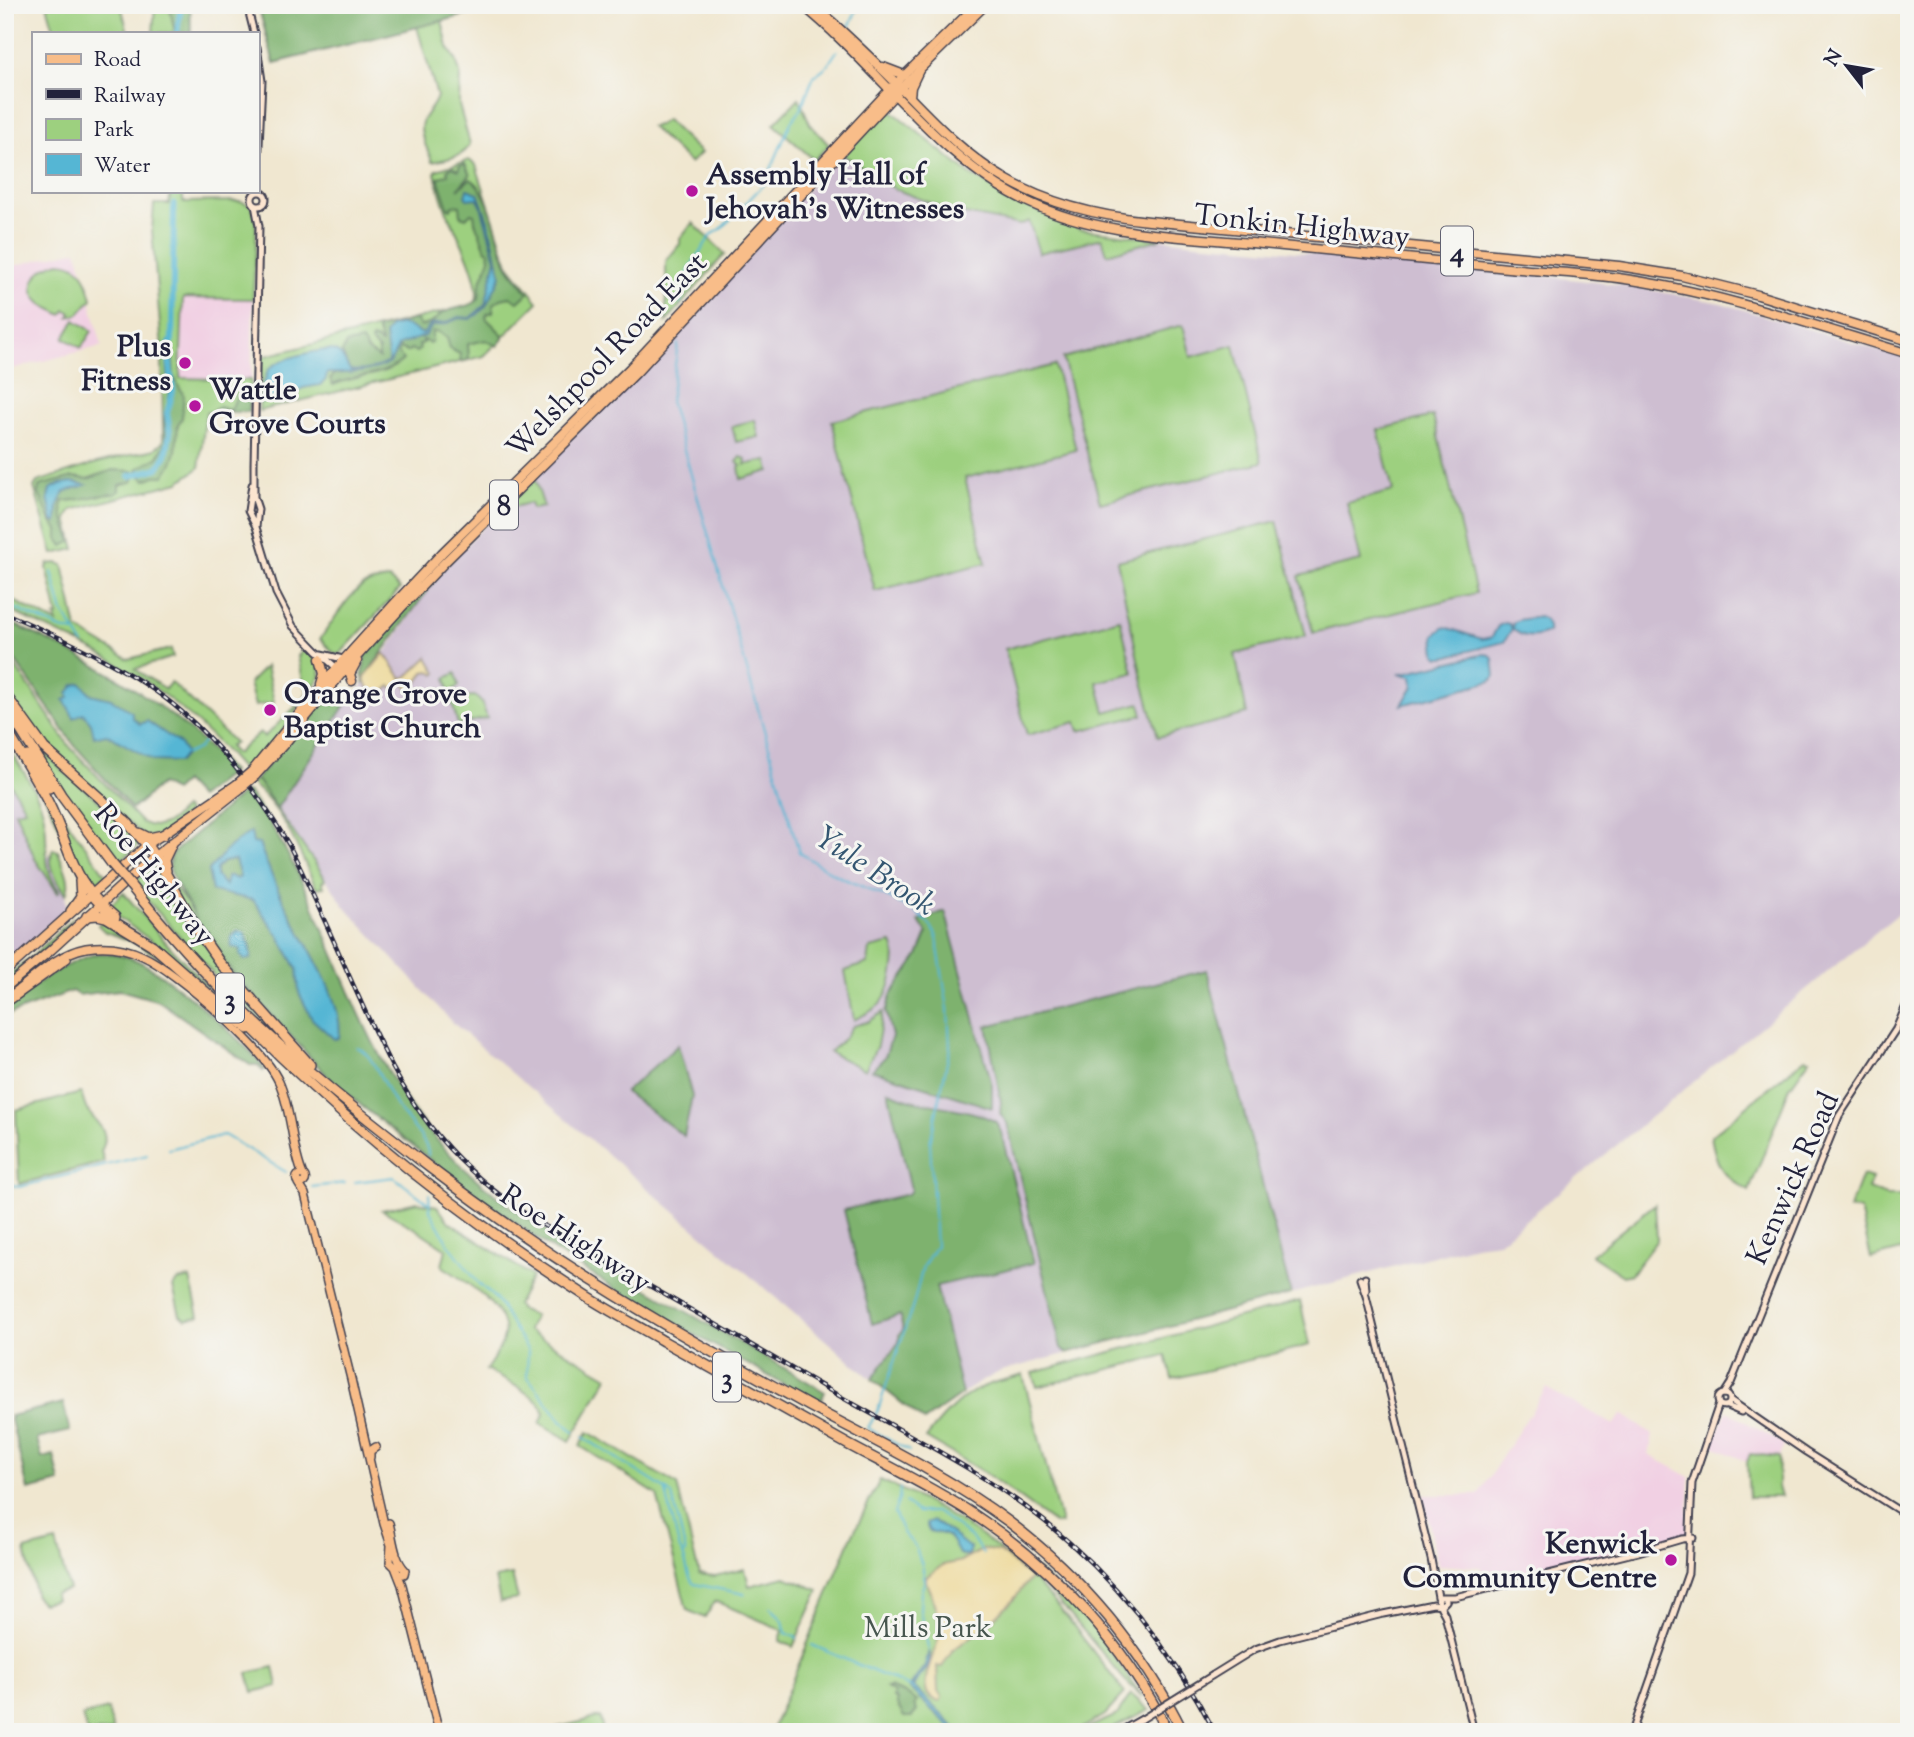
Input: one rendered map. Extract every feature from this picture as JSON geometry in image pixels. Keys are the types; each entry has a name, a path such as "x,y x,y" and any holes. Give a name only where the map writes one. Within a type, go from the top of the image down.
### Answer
{"highway":[{"name":"Tonkin Highway","path":"802,5 882,81 910,97 968,153 1006,179 1054,201 1088,212 1149,222 1632,268 1682,276 1758,295 1909,341"},
{"name":"Tonkin Highway","path":"813,5 869,57 915,113 989,180 1026,202 1085,224 1217,240 1616,278 1680,288 1909,354"},
{"path":"869,57 889,71 904,75"},
{"path":"910,97 911,87 920,68"},
{"path":"872,110 882,88 882,81"},
{"name":"Welshpool Road East","path":"253,774 318,690 387,624 632,371 885,104 896,89"},
{"name":"Welshpool Road East","path":"125,887 155,857 239,787 286,742 338,673 345,659 442,553 632,371 818,165 896,89"},
{"path":"885,104 892,103 915,113"},
{"name":"8","path":"352,681 350,674 356,663 387,624"},
{"path":"318,690 324,674 319,654"},
{"path":"5,694 44,748 71,774 145,837 163,835"},
{"name":"Roe Highway","path":"5,705 61,795 111,868"},
{"path":"5,724 47,801 80,880 90,894 130,930 183,970 280,1056"},
{"name":"Roe Highway","path":"5,724 54,795 125,887 194,968 331,1104 390,1154 486,1228 587,1297 726,1377 912,1478 999,1532 1049,1574 1098,1626 1133,1672 1168,1732"},
{"name":"Welshpool Road East","path":"111,868 239,787"},
{"path":"125,820 155,857 220,963 289,1043 343,1100"},
{"path":"166,874 164,860 172,843"},
{"name":"8","path":"5,972 90,894 111,868"},
{"path":"71,911 81,897 80,880"},
{"name":"8","path":"5,988 100,904 125,887"},
{"name":"Roe Highway","path":"125,887 235,1003 343,1100 498,1218 596,1283 730,1362 919,1466 1007,1521 1058,1563 1108,1616 1133,1648 1175,1714 1183,1732"},
{"path":"87,916 101,915 130,930"}],"main road":[{"path":"247,5 254,32"},
{"name":"Welshpool Road East","path":"896,89 904,75 976,5"},
{"name":"Welshpool Road East","path":"896,89 986,5"},
{"path":"259,61 262,81 259,178 266,200 259,205"},
{"path":"256,192 253,200 259,205"},
{"path":"259,192 264,194"},
{"path":"259,205 253,505 248,511 253,514 276,593 293,626 338,673"},
{"path":"319,654 345,659"},
{"path":"5,1001 24,992 57,965 82,954 99,950 121,952 149,963 225,1024 266,1065 284,1102 304,1194 373,1448 395,1558"},
{"name":"Kenwick Road","path":"1634,1732 1688,1573 1697,1475 1731,1383 1839,1116 1896,1029 1909,999"},
{"path":"301,1179 321,1249 326,1289 373,1475 389,1522 395,1558"},
{"path":"1362,1278 1474,1732"},
{"path":"346,1341 347,1367"},
{"path":"1726,1401 1909,1517"},
{"path":"373,1448 373,1475"},
{"path":"1119,1732 1255,1649 1273,1642 1674,1542 1692,1540"},
{"path":"395,1558 390,1562 401,1574 439,1732"}],"shaded area":[{"path":"887,107 972,176 1012,200 1080,229 1630,286 1721,303 1909,357 1909,905 1499,1242 1475,1245 1001,1371 975,1385 924,1421 452,1022 346,908 277,808 347,702 353,699 444,568"},
{"path":"77,250 102,346 8,370 5,368 5,268"},
{"path":"182,298 253,299 251,380 180,378"},
{"path":"5,771 63,882 67,908 5,966"},
{"path":"1546,1388 1614,1425 1622,1414 1653,1435 1649,1455 1690,1477 1687,1534 1486,1584 1481,1567 1438,1565 1423,1495 1478,1495"},
{"path":"1727,1411 1782,1443 1784,1446 1779,1457 1750,1454 1747,1462 1711,1445"}],"green space":[{"path":"47,5 121,5 128,32 55,32"},
{"path":"155,5 190,5 191,32 153,32"},
{"path":"169,5 190,5 191,32 175,32"},
{"path":"258,5 505,5 442,21 448,47 460,73 459,105 470,144 467,149 454,157 432,162 421,127 437,96 417,27 274,63"},
{"path":"258,5 505,5 274,63"},
{"path":"799,98 810,124 829,145 814,160 774,124"},
{"path":"887,107 972,176 1040,212 1080,229 1160,239 1107,254 1102,238 1039,253 1029,221 1020,225 951,211 895,189 842,154"},
{"path":"666,120 701,153 690,163 651,127"},
{"path":"469,160 476,165 508,264 538,302 484,356 259,411 261,357 475,304 477,295 473,271 444,205 435,173 436,170"},
{"path":"465,164 470,175 458,189 470,179 477,184 488,204 506,262 528,293 518,302 510,297 501,299 494,304 493,312 487,314 486,318 503,335 503,339 497,346 486,340 468,344 469,360 461,362 460,354 450,349 447,338 438,332 432,332 432,341 429,343 423,340 416,352 411,349 407,352 400,348 399,354 403,360 396,366 333,385 330,379 335,374 350,372 342,353 346,344 362,341 367,350 379,358 379,351 371,342 376,339 382,345 377,329 416,319 420,326 427,325 444,312 470,305 479,299 480,284 490,258 489,251 486,250 474,214 471,213 466,218 461,216 460,206 452,205 451,209 448,208 438,178 448,174 447,170 452,167 459,170 459,166"},
{"path":"171,192 183,192 183,202 240,201 250,205 253,210 256,240 253,299 183,298 180,378 251,380 249,412 206,412 199,468 179,482 72,510 67,519 75,549 53,554 34,487 37,482 97,463 155,449 163,442 162,349 152,230 154,204 169,204"},
{"path":"693,223 725,254 666,322 666,261"},
{"path":"60,262 79,269 86,279 92,299 79,314 69,317 71,313 66,310 62,315 43,305 33,292 33,285 39,273"},
{"path":"75,320 92,331 81,348 64,338"},
{"path":"1183,325 1191,357 1234,345 1262,462 1100,503 1063,358"},
{"path":"169,341 172,342 174,377 184,396 182,418 178,425 176,452 171,465 164,476 145,480 137,469 158,457 166,442 164,421 169,394 166,347"},
{"path":"1055,365 1076,450 965,478 986,563 875,591 832,421"},
{"path":"239,390 250,393 249,412 210,412 220,407 231,410"},
{"path":"1433,416 1476,593 1313,633 1299,576 1361,561 1347,503 1393,491 1378,430"},
{"path":"755,420 759,437 736,442 732,426"},
{"path":"741,457 746,459 745,465 767,460 770,471 741,479 741,466 737,462"},
{"path":"113,470 133,471 135,475 132,482 119,485 119,491 115,494 63,501 63,516 72,541 63,546 58,539 58,530 51,522 38,493 39,486 73,477 87,479"},
{"path":"535,479 544,507 532,509 530,503 509,508 508,505"},
{"path":"1277,521 1306,636 1235,654 1247,714 1158,737 1142,678 1117,561"},
{"path":"48,564 63,565 77,629 128,659 171,649 173,657 135,669 165,689 171,682 235,743 229,747 236,754 260,732 264,737 305,698 308,690 303,681 298,656 305,648 319,664 321,676 276,740 245,773 200,725 150,684 100,654 5,608 5,585 10,599 57,623 55,616 58,616 47,568"},
{"path":"444,568 366,675 364,684 362,673 366,657 362,655"},
{"path":"389,579 400,589 340,654 335,654 320,639 341,608 361,588 372,582"},
{"path":"1120,619 1133,673 1097,682 1105,712 1140,703 1143,715 1079,731 1076,722 1027,735 1005,649"},
{"path":"5,620 67,650 127,684 182,724 232,772 199,798 184,782 174,791 161,784 132,809 74,745 5,646"},
{"path":"5,651 70,747 141,822 160,826 184,808 188,812 163,835 145,837 63,767 5,694"},
{"path":"266,666 274,702 255,706 249,683"},
{"path":"456,673 459,686 454,689 454,697 475,696 482,703 487,718 458,725 446,678"},
{"path":"329,694 329,697 347,702 277,808 256,779"},
{"path":"17,720 61,769 120,819 141,843 117,864 57,785"},
{"path":"5,742 39,799 45,819 49,870 58,893 35,859 15,811 25,809 5,774"},
{"path":"34,775 106,875 90,889"},
{"path":"256,779 322,873 324,887 316,888 281,818 251,783"},
{"path":"244,792 249,793 273,827 293,864 378,1053 423,1124 450,1155 479,1181 542,1227 825,1392 819,1404 641,1305 556,1252 461,1184 331,1080 233,973 208,940 172,876 170,863 174,852"},
{"path":"53,849 58,851 66,872 66,894 52,867"},
{"path":"157,864 313,1071 222,984 132,883"},
{"path":"123,892 169,946 237,1016 171,955 107,909"},
{"path":"945,911 992,1085 992,1108 872,1070 885,1057 892,1036 886,1012 891,995 918,956 927,934 919,921"},
{"path":"73,918 67,931 5,985 5,977 33,956"},
{"path":"103,919 144,943 167,964 137,943 105,932 98,925"},
{"path":"892,943 894,964 885,997 876,1008 854,1020 845,971 868,963 870,948"},
{"path":"99,953 131,958 163,976 222,1025 265,1069 263,1071 258,1065 250,1065 159,1001 120,990 78,995 72,991 5,1016 5,1007 38,983 73,962"},
{"path":"1207,970 1291,1294 1067,1353 1061,1348 1007,1123 1000,1114 1001,1102 987,1026"},
{"path":"883,1012 877,1046 865,1070 829,1052 844,1039 853,1026 867,1022"},
{"path":"678,1045 692,1096 684,1136 625,1092"},
{"path":"1805,1058 1810,1059 1790,1087 1749,1191 1726,1175 1718,1163 1711,1136"},
{"path":"888,1091 915,1101 970,1112 996,1122 1001,1132 1034,1263 936,1286 962,1394 924,1421 872,1379 899,1342 899,1335 903,1330 900,1315 872,1324 844,1210 908,1194 911,1190"},
{"path":"81,1093 87,1110 104,1133 101,1151 104,1162 19,1184 16,1110"},
{"path":"1862,1175 1872,1178 1868,1189 1886,1196 1903,1196 1909,1248 1871,1258 1860,1210 1849,1209"},
{"path":"417,1202 437,1206 449,1222 532,1276 517,1305 519,1309 535,1316 528,1330 608,1377 570,1441 540,1423 544,1413 537,1401 520,1388 486,1370 503,1340 501,1318 494,1307 473,1287 442,1266 446,1249 382,1210"},
{"path":"1655,1204 1657,1240 1631,1274 1623,1276 1591,1255"},
{"path":"190,1278 199,1316 186,1319 180,1315 173,1287 177,1281"},
{"path":"1300,1301 1310,1345 1172,1379 1166,1355 1037,1387 1033,1373"},
{"path":"1023,1375 1061,1524 1054,1523 988,1475 926,1438 945,1415 968,1395 990,1384"},
{"path":"63,1403 70,1431 37,1439 42,1458 54,1455 60,1482 28,1490 10,1416"},
{"path":"588,1432 677,1485 699,1574 715,1576 745,1569 749,1586 785,1577 819,1590 793,1647 780,1641 783,1630 715,1601 705,1618 687,1610 657,1495 580,1446"},
{"path":"1750,1454 1779,1457 1778,1487 1781,1497 1749,1497 1747,1462"},
{"name":"Mills Park","path":"880,1480 918,1498 976,1532 1011,1558 1040,1586 1125,1693 1105,1715 1075,1732 771,1732 851,1538"},
{"path":"56,1542 69,1590 54,1594 55,1600 42,1603 36,1597 25,1550"},
{"path":"1038,1570 1086,1618 1143,1697 1124,1679 1035,1573"},
{"path":"512,1575 518,1599 500,1602 495,1578"},
{"path":"274,1667 278,1686 253,1692 248,1673"},
{"path":"886,1688 905,1693 917,1702 914,1704 917,1711 912,1717 904,1717 896,1703 897,1699 893,1698 894,1693"},
{"path":"1131,1694 1149,1710 1106,1732 1079,1732 1117,1715"},
{"path":"108,1709 113,1732 87,1732 83,1716"},
{"path":"600,1717 603,1732 556,1732 556,1728"}],"sand":[{"path":"384,653 402,678 408,676 428,657 437,673 435,675 430,671 424,672 412,692 402,681 394,689 391,686 378,697 364,680"},
{"path":"984,1549 1000,1552 1031,1578 984,1631 982,1629 953,1650 942,1667 937,1666 938,1692 942,1697 940,1702 931,1698 926,1691 927,1673 939,1630 926,1577 943,1565 962,1561"}],"water":[{"path":"467,189 478,193 489,224 501,276 486,306 470,319 459,318 445,324 432,326 425,336 399,345 390,363 375,368 359,372 328,373 320,385 303,388 294,394 285,392 261,402 269,369 289,358 332,350 341,355 350,370 370,369 389,362 385,335 390,327 405,325 423,334 431,324 445,323 459,317 470,318 485,305 496,259 481,205 477,198 467,199"},
{"path":"72,482 86,485 64,492 58,505 57,523 53,521 48,498 50,489"},
{"path":"1539,617 1546,623 1548,632 1530,637 1513,629 1513,623 1518,620"},
{"path":"1510,624 1512,629 1504,642 1445,657 1436,654 1434,635 1445,627 1482,639 1492,637 1498,626"},
{"path":"1484,654 1493,659 1495,676 1491,681 1402,705 1413,686 1412,676 1399,674"},
{"path":"81,683 91,694 111,699 132,712 132,717 140,724 147,721 180,744 186,754 179,762 154,761 106,734 94,737 91,723 83,713 74,718 64,700 69,698 68,693 74,685"},
{"path":"251,832 253,843 259,844 287,909 328,985 339,1022 339,1038 334,1039 312,1019 299,993 297,969 279,936 253,900 212,891 208,871 230,846","holes":["235,860 240,877 227,877 225,885 216,876 216,869 223,862"]},
{"path":"237,931 244,932 250,945 251,959 245,960 240,955 241,949 231,947 231,937"},
{"path":"933,1521 970,1548 968,1556 959,1554 948,1536 929,1531 926,1524"},
{"path":"929,1650 928,1666 913,1686 959,1732 955,1732 909,1688 925,1665"}],"waterway":[{"path":"177,32 181,5"},
{"name":"Yule Brook","path":"848,29 859,5"},
{"name":"Yule Brook","path":"697,257 711,235 721,229 765,183 814,76 827,66 837,51"},
{"path":"130,476 158,468 166,455 170,433 167,413 173,391 168,348 172,340 174,204"},
{"name":"Yule Brook","path":"680,303 687,275 695,259"},
{"name":"Yule Brook","path":"678,344 670,401 799,852 836,875 899,902 927,922 936,934 948,1009 950,1048 930,1143 936,1246 923,1266 914,1302 878,1410 868,1428 909,1451"},
{"path":"52,572 62,610 83,644"},
{"path":"5,604 61,629 75,632"},
{"path":"186,754 199,748 204,741"},
{"path":"357,1047 374,1064 396,1106 425,1144 428,1155"},
{"path":"169,1149 224,1135 286,1172"},
{"path":"5,1183 19,1187 147,1155"},
{"path":"355,1182 394,1177 428,1203"},
{"path":"312,1187 345,1183"},
{"path":"429,1194 430,1211 448,1243 478,1283 496,1299 528,1351 527,1376 560,1419 574,1432"},
{"path":"583,1437 672,1495 685,1554"},
{"path":"665,1488 680,1550 694,1584 745,1594"},
{"name":"Yule Brook","path":"900,1488 894,1513 904,1534 915,1546 922,1565 925,1580 920,1611 929,1651"},
{"path":"905,1503 918,1512 936,1512 944,1517 971,1537 983,1554"},
{"path":"771,1607 783,1621 786,1633 797,1638"},
{"path":"812,1645 910,1687"},
{"path":"737,1732 739,1729 752,1732"}],"railway":[{"path":"5,613 74,644 143,683 182,712 227,758 254,791 289,845 372,1027 399,1079 431,1127 469,1168 497,1193 543,1225 963,1466 1043,1520 1094,1566 1140,1617 1180,1672 1215,1732"}],"place":[{"name":"Assembly Hall of Jehovah's Witnesses","path":"692,191"},
{"name":"Plus Fitness","path":"185,363"},
{"name":"Wattle Grove Courts","path":"195,406"},
{"name":"Orange Grove Baptist Church","path":"270,710"},
{"name":"Kenwick Community Centre","path":"1671,1560"}]}
